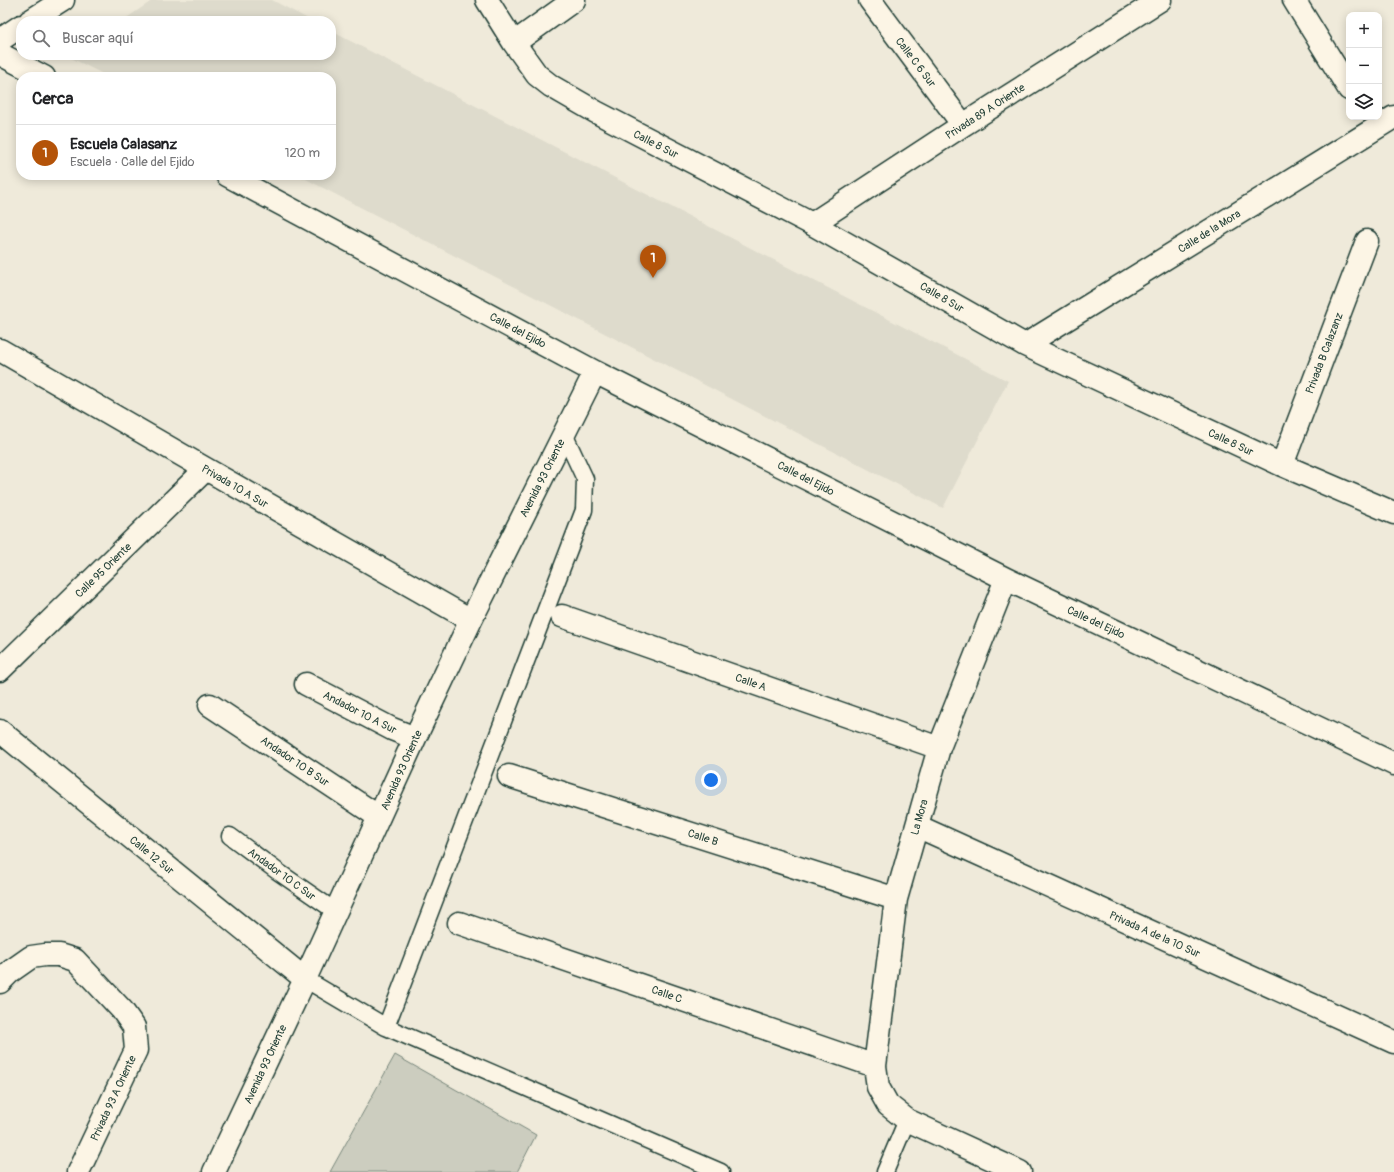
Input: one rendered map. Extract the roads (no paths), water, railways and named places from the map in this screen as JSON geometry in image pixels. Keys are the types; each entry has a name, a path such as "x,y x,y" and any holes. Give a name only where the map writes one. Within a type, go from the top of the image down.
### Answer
{"street":[{"path":"38,16 63,0"},
{"name":"Calle 8 Sur","path":"488,0 514,43 537,75 550,86 596,112 812,224 1025,345 1282,465 1394,513"},
{"path":"514,43 574,0"},
{"name":"Calle C 6 Sur","path":"870,0 963,125"},
{"name":"Privada 89 A Oriente","path":"812,224 963,125 1160,0"},
{"path":"1294,0 1346,85"},
{"path":"0,40 16,29"},
{"path":"0,54 34,72"},
{"name":"Calle de la Mora","path":"1025,345 1370,123 1394,117"},
{"name":"Calle del Ejido","path":"236,180 595,372 1006,579 1394,764"},
{"name":"Privada B Calazanz","path":"1282,465 1367,241"},
{"name":"Privada 10 A Sur","path":"0,350 471,620"},
{"name":"Avenida 93 Oriente","path":"214,1172 305,980 335,911 471,620 595,372"},
{"name":"Calle 95 Oriente","path":"0,670 206,469"},
{"name":"La Mora","path":"1006,579 939,748 896,899 875,1066 878,1087 888,1105 907,1120 1020,1172"},
{"name":"Calle A","path":"562,616 939,748"},
{"name":"Andador 10 A Sur","path":"306,684 392,729 415,738"},
{"name":"Andador 10 B Sur","path":"210,705 379,817"},
{"name":"Calle 12 Sur","path":"0,731 305,980"},
{"name":"Calle B","path":"509,776 896,899"},
{"name":"Privada A de la 10 Sur","path":"917,826 1394,1042"},
{"name":"Calle C","path":"459,923 875,1066"},
{"name":"Privada 93 A Oriente","path":"0,982 11,971 31,957 59,955 75,960 122,1010 134,1027 136,1050 78,1172"}],"lane":[{"path":"386,1027 584,510 585,479 564,434"},
{"name":"Andador 10 C Sur","path":"230,836 335,911"},
{"path":"305,980 386,1027 721,1172"},
{"path":"885,1172 907,1120"}],"place":[{"name":"Escuela Calasanz","path":"653,278"}]}
